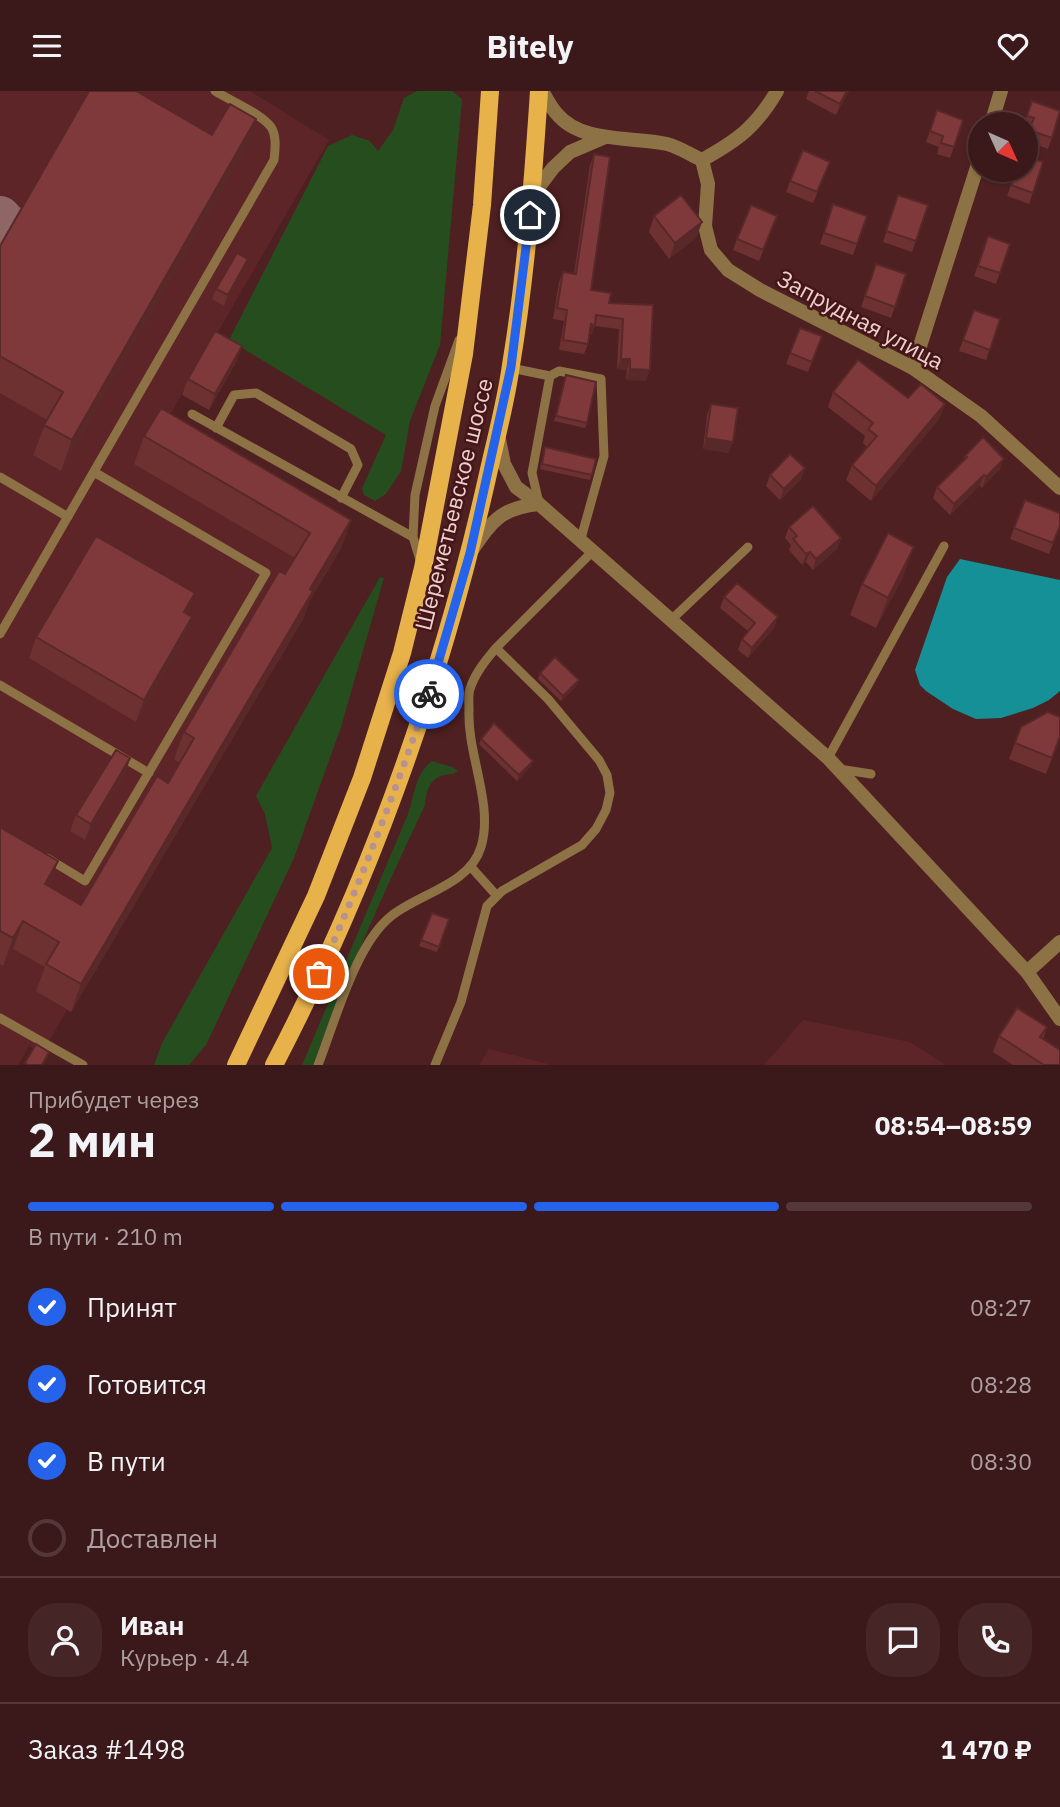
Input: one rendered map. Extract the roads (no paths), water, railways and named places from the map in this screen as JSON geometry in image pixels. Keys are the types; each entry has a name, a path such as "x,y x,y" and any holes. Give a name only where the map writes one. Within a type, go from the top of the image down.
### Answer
{"main road":[{"name":"Шереметьевское шоссе","path":"236,1065 316,896 362,778 402,653 423,568 464,355 482,205 490,91"},
{"name":"Шереметьевское шоссе","path":"274,1065 352,902 394,795 440,660 470,553 511,367 532,196 541,91"}],"street":[{"path":"541,91 557,115 569,125 605,137 670,144 702,160 734,142 763,115 777,91"},
{"path":"994,112 1001,91"},
{"path":"532,196 569,152 605,137"},
{"name":"Запрудная улица","path":"702,160 708,184 705,226 711,250 728,270 760,290 913,368 981,416 1060,488"},
{"path":"913,368 972,182"},
{"path":"498,429 504,464 516,487 539,504 832,763 1027,972 1060,1019"},
{"path":"470,553 501,515 517,506 539,504"},
{"path":"1027,972 1060,942"}],"lane":[{"path":"0,634 274,160 272,128 215,91"},
{"path":"423,568 413,537 415,495 435,406 470,308"},
{"path":"511,367 551,376 559,371 601,379 604,456 580,541"},
{"path":"539,504 532,473 551,376"},
{"path":"216,428 234,395 256,393 351,449 358,465 341,498"},
{"path":"192,414 413,537"},
{"path":"42,856 85,881 267,573 94,472"},
{"path":"0,477 68,517"},
{"path":"870,774 832,763 944,546"},
{"path":"671,620 748,547"},
{"path":"318,1065 363,950 373,933 391,916 471,867 481,849 485,822 468,726 469,690 481,667 496,648 592,552"},
{"path":"435,1065 461,1003 487,906 498,895 582,845 596,829 606,810 610,793 607,775 599,760 548,699 496,648"},
{"path":"0,685 149,773"},
{"path":"471,867 498,895"},
{"path":"0,1018 83,1065"}],"water":[{"path":"960,559 1060,580 1060,691 1049,700 1001,718 976,719 953,709 920,685 915,670 947,577"}]}
